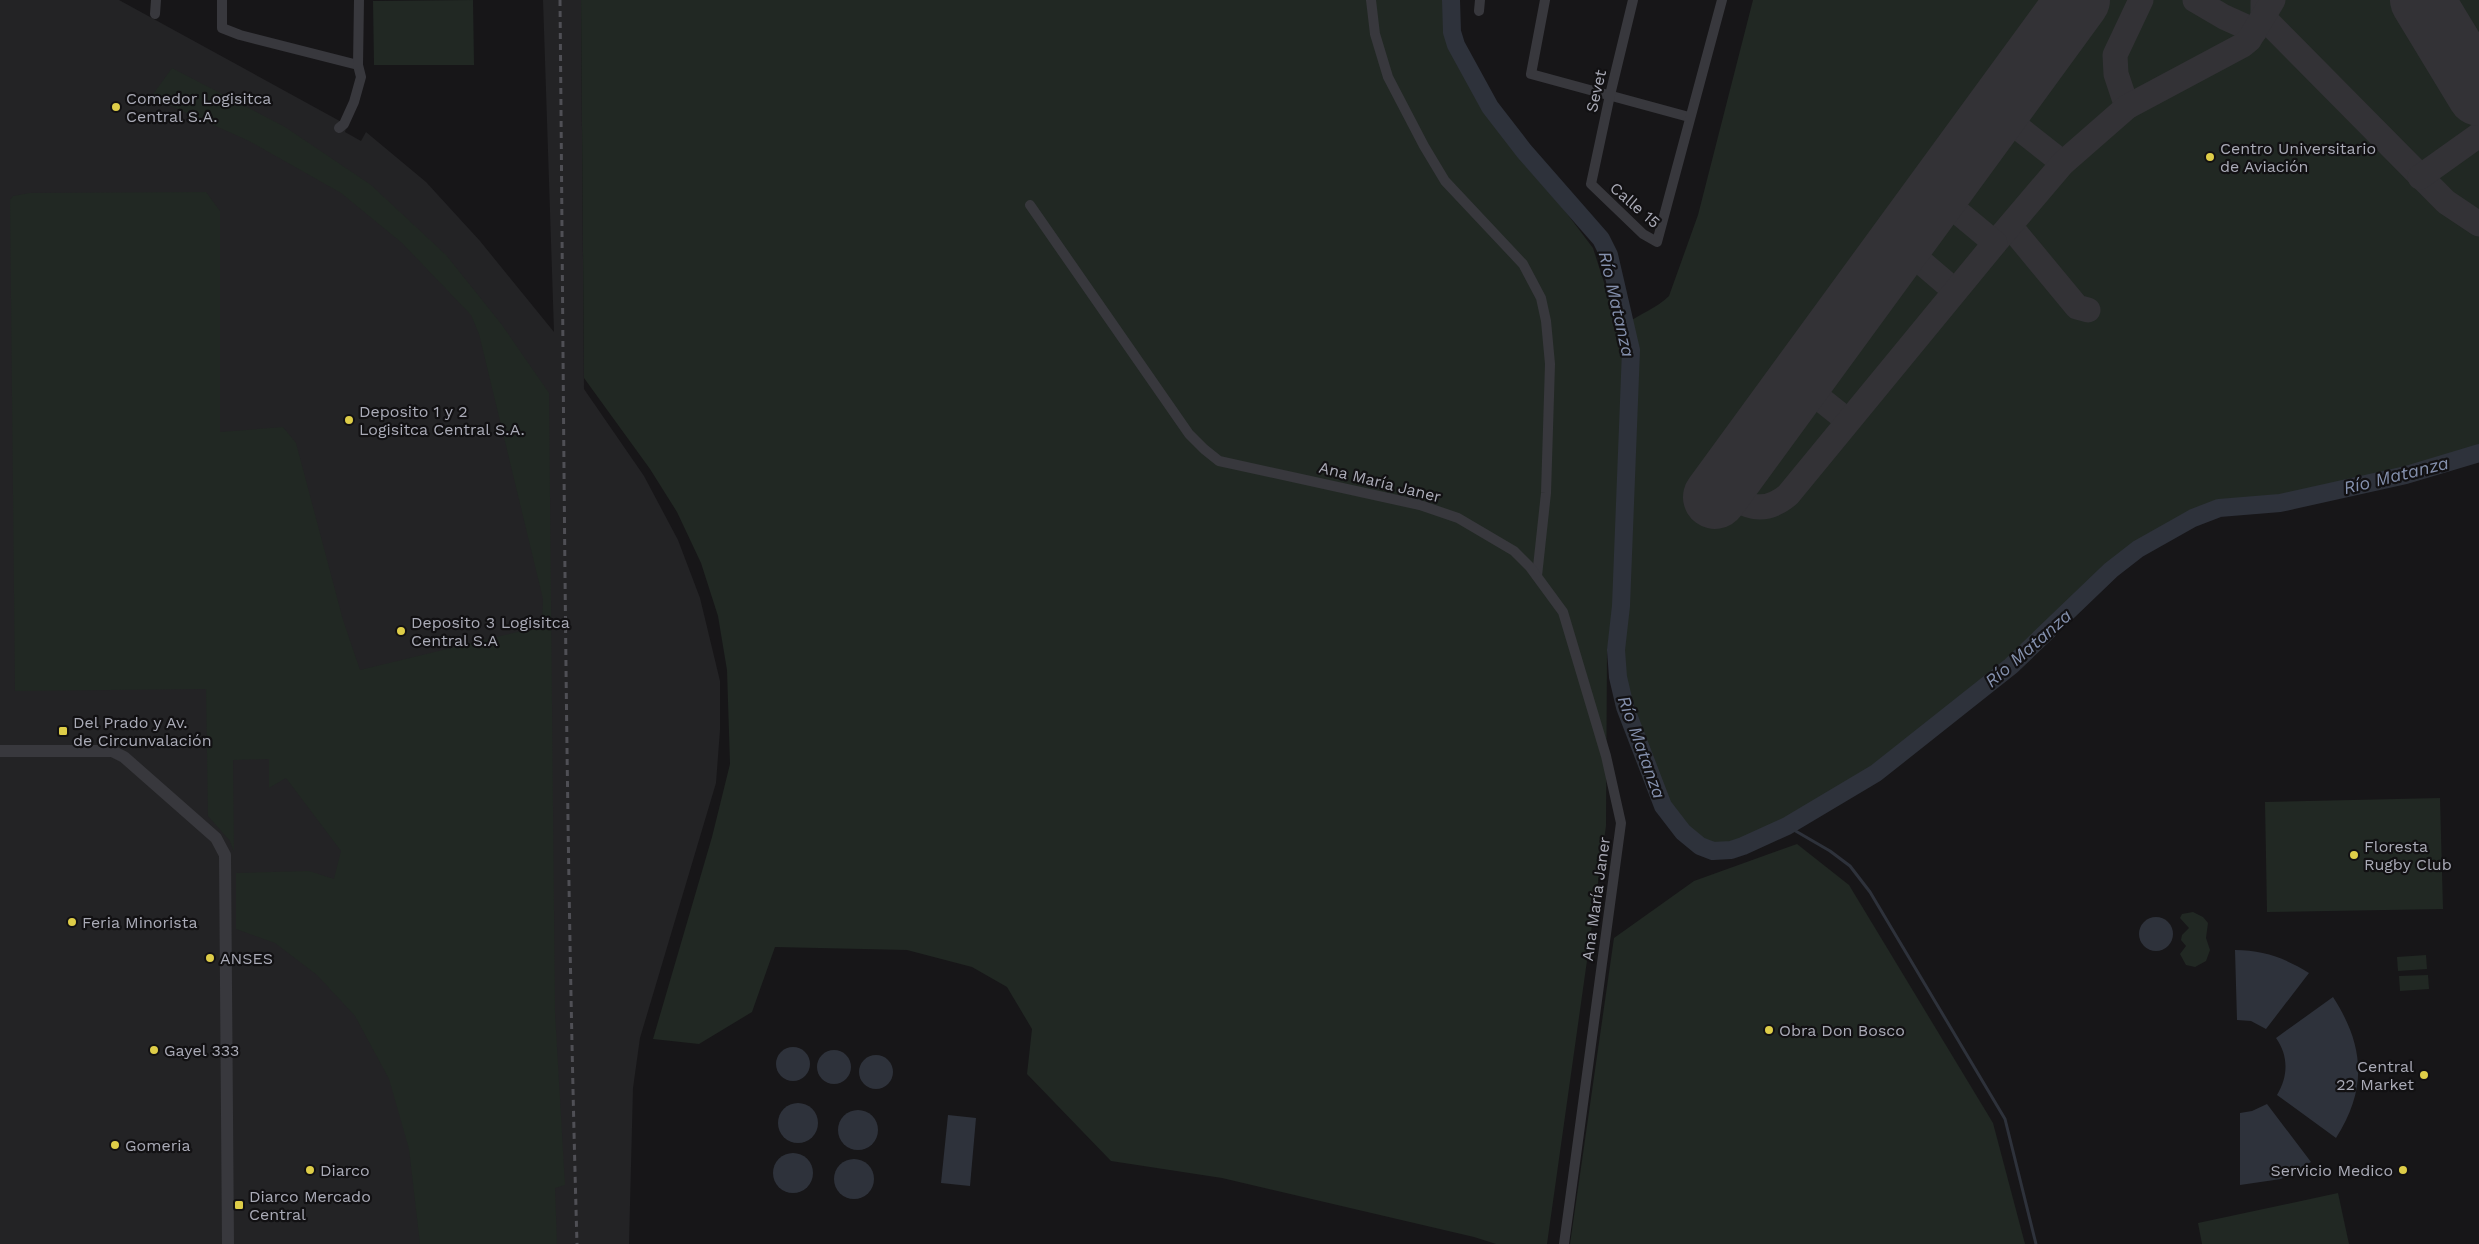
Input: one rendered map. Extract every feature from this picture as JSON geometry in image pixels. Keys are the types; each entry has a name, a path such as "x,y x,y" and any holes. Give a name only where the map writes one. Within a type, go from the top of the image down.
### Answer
{"street":[{"path":"155,14 156,0"},
{"path":"222,0 222,28 358,65"},
{"path":"339,128 344,124 354,102 361,77 358,65 359,0"},
{"path":"1371,0 1375,34 1388,77 1424,146 1445,181 1523,264 1541,298 1546,321 1550,364 1546,493 1537,576"},
{"path":"1479,11 1480,0"},
{"path":"1545,0 1531,74 1689,117 1722,0"},
{"name":"Sevet","path":"1594,189 1591,181 1633,0"},
{"name":"Calle 15","path":"1594,189 1643,234 1657,242 1689,117"},
{"name":"Ana María Janer","path":"1030,205 1189,434 1211,455 1219,461 1420,505 1458,518 1514,551 1537,576 1563,612 1606,756 1621,823 1564,1244"},
{"path":"0,751 112,751 131,764 216,838 222,846 225,855 228,1244"}],"shaded area":[{"path":"0,0 119,0 347,125 345,132 361,141 366,132 426,182 480,241 554,332 543,0 581,0 584,389 644,476 678,540 700,598 720,681 720,730 716,783 640,1038 633,1088 629,1244 0,1244"},
{"path":"473,0 474,65 374,65 373,1"},
{"path":"581,0 1444,0 1450,43 1487,108 1593,248 1625,348 1613,605 1607,653 1606,826 1547,1244 1496,1244 1474,1237 1222,1178 1111,1161 1027,1074 1032,1029 1007,987 972,967 907,950 775,947 752,1012 699,1044 653,1039 712,837 730,764 727,670 718,616 701,563 677,512 650,469 584,378"},
{"path":"1753,0 2479,0 2479,453 2406,475 2280,503 2219,508 2193,518 2138,549 2111,570 2011,666 1876,773 1787,826 1743,846 1731,850 1713,851 1700,846 1683,832 1663,806 1625,707 1618,677 1616,650 1621,606 1631,350 1624,325 1669,296 1698,215"},
{"path":"172,68 285,127 371,185 446,255 502,325 549,393 555,1013 565,1185 555,1188 557,1244 420,1244 409,1149 389,1079 355,1016 317,975 275,943 236,929 236,873 309,871 334,879 341,851 286,778 269,788 269,759 233,760 234,852 230,841 208,816 206,689 15,691 10,200 13,196 30,193 206,192 220,211 220,432 283,427 296,443 343,620 360,670 542,626 543,599 479,334 471,315 402,243 341,193 249,141 151,97"},
{"name":"Floresta Rugby Club","path":"2440,798 2443,909 2267,912 2265,802"},
{"name":"Obra Don Bosco","path":"1797,844 1849,885 1993,1123 2025,1244 1570,1244 1614,938 1694,881"},
{"path":"2193,912 2203,917 2208,923 2206,938 2210,950 2206,961 2195,967 2186,965 2180,954 2186,946 2181,940 2182,935 2189,928 2180,918 2182,914"},
{"path":"2156,917 2168,922 2173,934 2168,946 2156,951 2144,946 2139,934 2144,922"},
{"path":"2235,950 2255,951 2274,956 2309,973 2266,1029 2251,1021 2237,1020"},
{"path":"2426,955 2427,969 2398,971 2397,957"},
{"path":"2428,975 2429,989 2400,991 2399,976"},
{"path":"2333,997 2351,1032 2358,1067 2353,1102 2336,1138 2277,1095 2281,1088 2286,1066 2283,1052 2276,1038"},
{"path":"793,1047 800,1048 805,1052 809,1057 809,1071 805,1076 800,1080 793,1081 786,1080 781,1076 777,1071 776,1064 777,1057 781,1052 786,1048"},
{"path":"834,1050 841,1051 846,1055 850,1060 850,1074 846,1079 841,1083 834,1084 827,1083 822,1079 818,1074 817,1067 818,1060 822,1055 827,1051"},
{"path":"876,1055 883,1056 888,1060 892,1065 892,1079 888,1084 883,1088 876,1089 869,1088 864,1084 860,1079 859,1072 860,1065 864,1060 869,1056"},
{"path":"802,1103 809,1106 815,1112 818,1123 817,1131 809,1140 802,1143 794,1143 787,1140 779,1131 778,1119 781,1112 790,1104"},
{"path":"2267,1104 2311,1162 2281,1179 2240,1185 2240,1113 2252,1111"},
{"path":"862,1110 869,1113 875,1119 878,1130 877,1138 869,1147 862,1150 854,1150 847,1147 839,1138 838,1126 841,1119 850,1111"},
{"path":"948,1115 976,1118 970,1186 941,1183"},
{"path":"797,1153 804,1156 810,1162 813,1173 812,1181 804,1190 797,1193 789,1193 782,1190 774,1181 773,1169 776,1162 785,1154"},
{"path":"858,1159 865,1162 871,1168 874,1179 873,1187 865,1196 858,1199 850,1199 843,1196 835,1187 834,1175 837,1168 846,1160"},
{"path":"2338,1193 2349,1244 2202,1244 2198,1223"}],"waterway":[{"name":"Río Matanza","path":"1451,0 1452,32 1456,45 1490,107 1524,151 1601,239 1609,255 1631,350 1621,606 1616,650 1618,677 1625,707 1663,806 1683,832 1700,846 1713,851 1731,850 1743,846 1787,826 1876,773 2011,666 2111,570 2138,549 2193,518 2219,508 2280,503 2406,475 2479,453"},
{"path":"1787,826 1830,851 1850,866 1870,892 2005,1119 2036,1244"}],"taxiway":[{"path":"2127,107 2116,74 2115,55 2141,0"},
{"path":"2195,0 2224,17 2255,31"},
{"path":"1995,243 2063,163 2127,107 2243,45 2249,40 2273,0"},
{"path":"2263,2 2263,17 2446,202 2479,224"},
{"path":"1997,111 2063,163"},
{"path":"2420,177 2479,135"},
{"path":"1720,490 1745,504 1762,507 1779,501 1788,495 1995,243 1936,194"},
{"path":"2010,226 2077,307 2088,310"},
{"path":"1900,244 1955,291"},
{"path":"1799,382 1848,421"}],"runway":[{"path":"1715,497 2078,0"},
{"path":"2422,0 2479,94"}],"railway":[{"path":"560,0 567,777 577,1244"}],"place":[{"name":"Comedor Logisitca Central S.A.","path":"116,107"},
{"name":"Centro Universitario de Aviación","path":"2210,157"},
{"name":"Deposito 1 y 2 Logisitca Central S.A.","path":"349,420"},
{"name":"Deposito 3 Logisitca Central S.A","path":"401,631"},
{"name":"Del Prado y Av. de Circunvalación","path":"63,731"},
{"name":"Floresta Rugby Club","path":"2354,855"},
{"name":"Feria Minorista","path":"72,922"},
{"name":"ANSES","path":"210,958"},
{"name":"Obra Don Bosco","path":"1769,1030"},
{"name":"Gayel 333","path":"154,1050"},
{"name":"Central 22 Market","path":"2424,1075"},
{"name":"Gomeria","path":"115,1145"},
{"name":"Diarco","path":"310,1170"},
{"name":"Servicio Medico","path":"2403,1170"},
{"name":"Diarco Mercado Central","path":"239,1205"}]}
